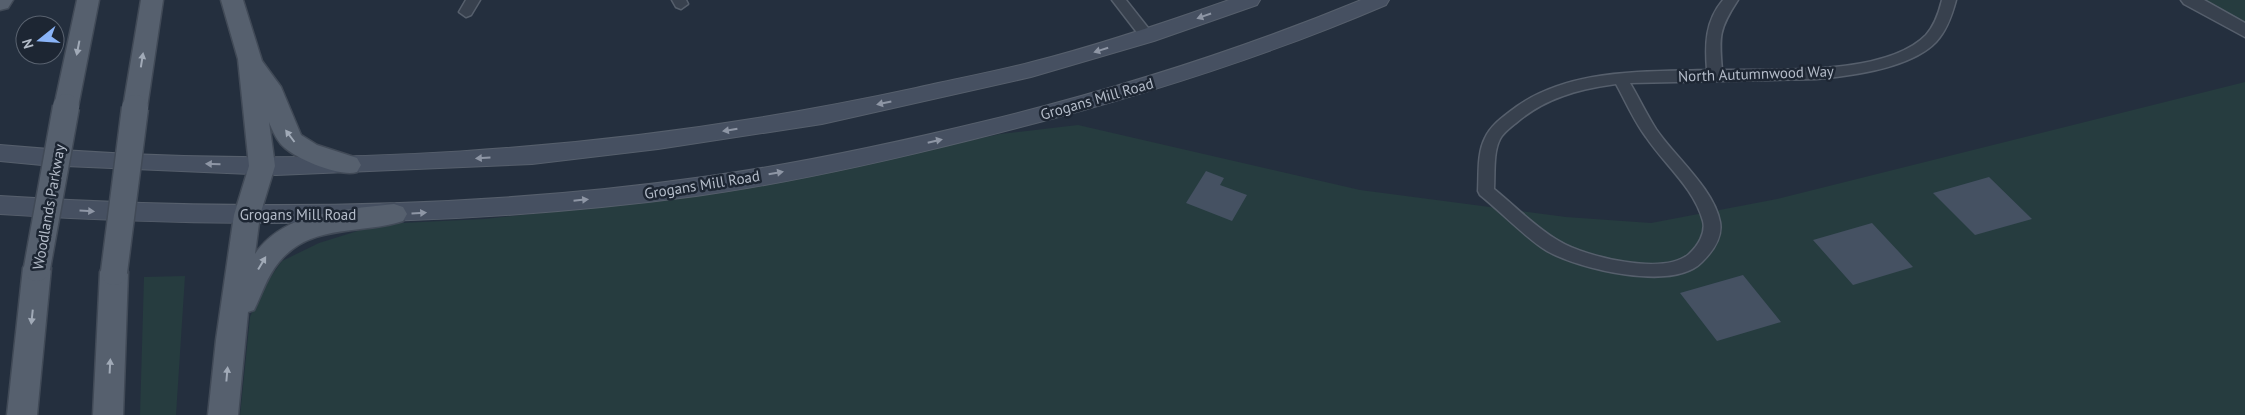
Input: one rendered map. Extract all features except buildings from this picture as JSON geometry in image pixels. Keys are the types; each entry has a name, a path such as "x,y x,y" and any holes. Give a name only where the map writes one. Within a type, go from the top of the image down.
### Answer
{"main road":[{"name":"Woodlands Parkway","path":"22,415 37,268 66,107 88,0"},
{"path":"108,415 114,272 134,108 152,0"},
{"path":"223,415 230,340 247,215 262,166 250,58 232,0"},
{"path":"0,153 42,158 262,166 348,165 532,156 658,141 822,116 1031,70 1147,36 1250,0"},
{"name":"Grogans Mill Road","path":"0,204 170,215 394,214 520,206 657,192 818,166 934,142 1046,114 1149,84 1246,52 1379,0"},
{"path":"250,58 269,87 284,128 292,141 308,151 348,165"},
{"path":"0,160 42,158"},
{"path":"230,340 251,283 266,256 292,234 316,225 394,214"}],"street":[{"path":"1119,0 1147,36"},
{"path":"1715,75 1713,44 1715,27 1718,15 1731,0"},
{"name":"North Autumnwood Way","path":"1620,78 1650,133 1701,197 1712,223 1708,245 1694,260 1671,270 1641,270 1592,262 1553,246 1486,191 1492,139 1511,119 1531,103 1550,93 1620,78 1833,73 1863,68 1912,52 1927,42 1937,30 1946,14 1949,0"},
{"path":"2190,0 2245,31"}],"green space":[{"path":"2202,0 2245,0 2245,24"},
{"path":"2245,82 2245,415 240,415 250,317 262,289 282,261 319,243 380,224 484,219 607,206 793,180 1000,134 1078,125 1360,190 1566,217 1651,223 1777,199"},
{"path":"185,276 176,415 140,415 144,277"}]}
